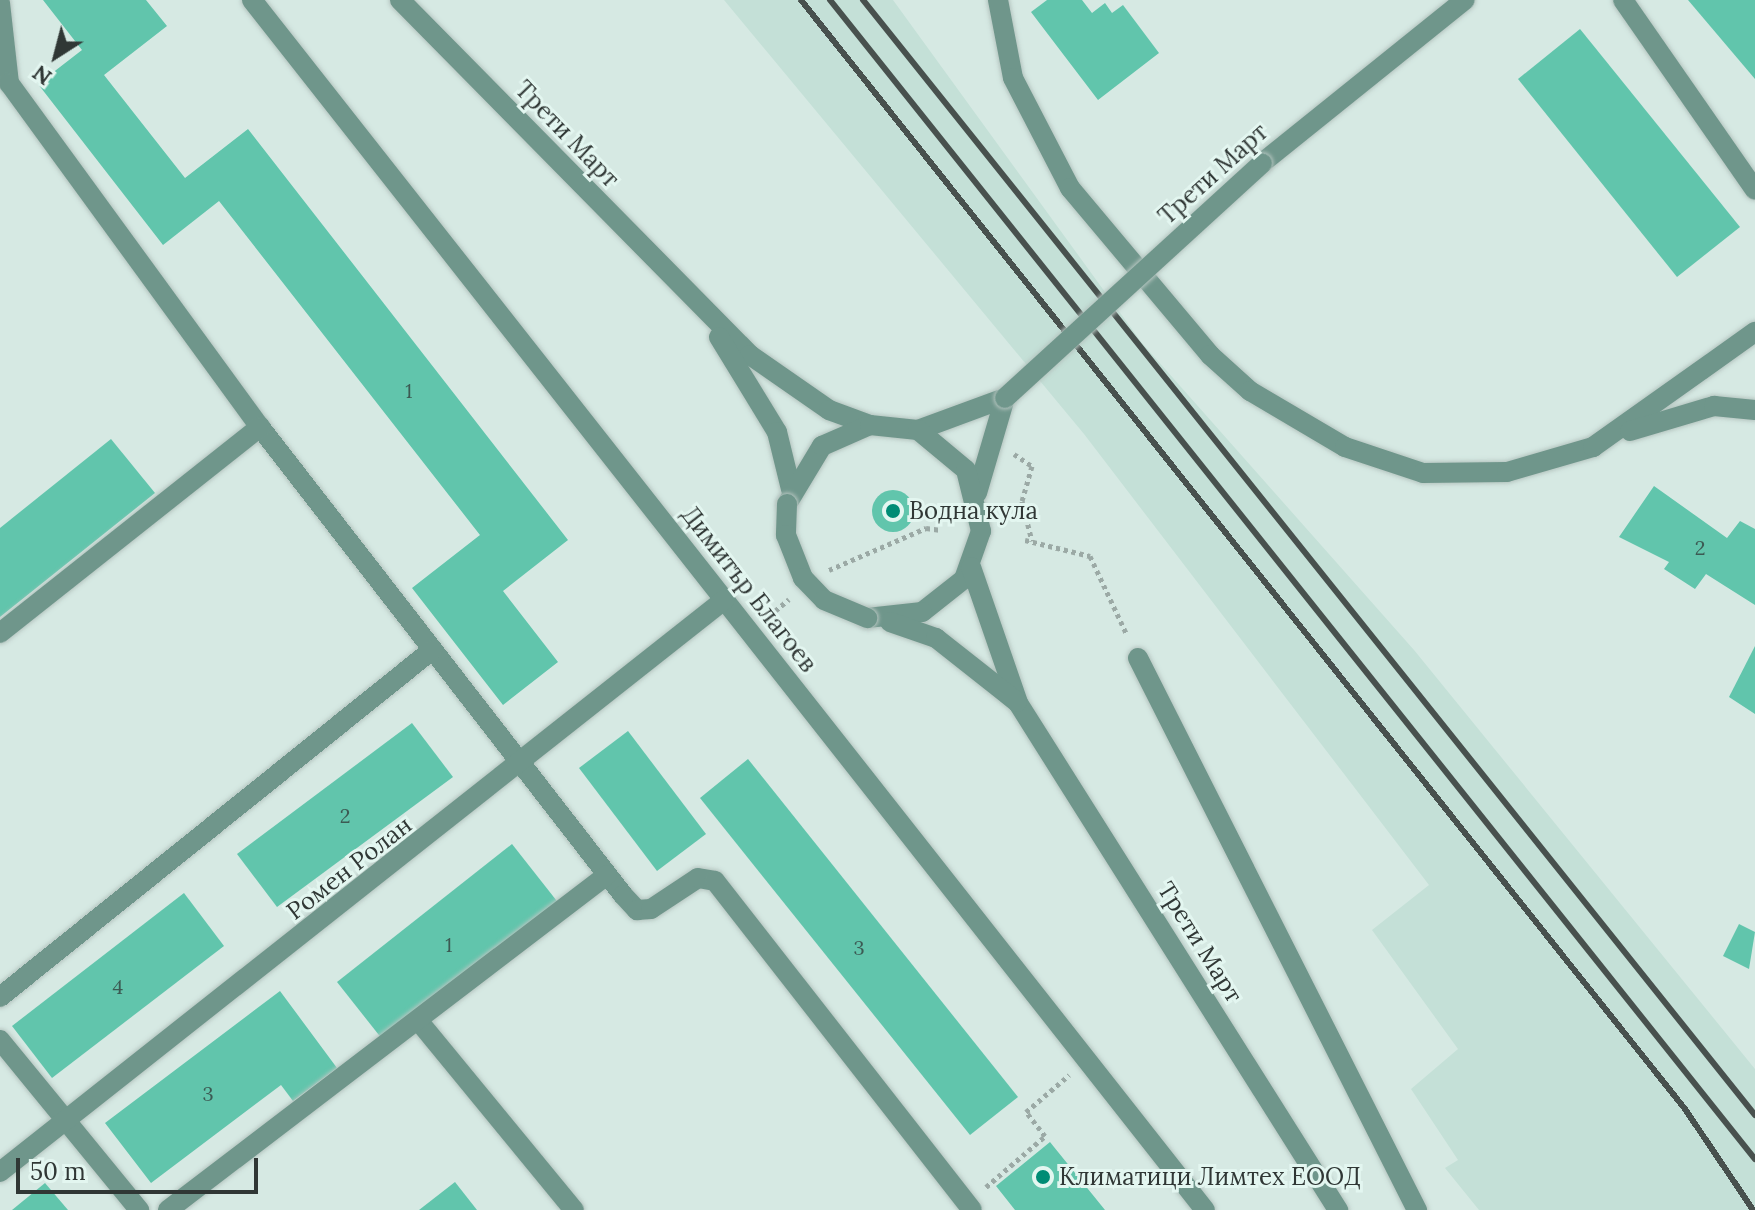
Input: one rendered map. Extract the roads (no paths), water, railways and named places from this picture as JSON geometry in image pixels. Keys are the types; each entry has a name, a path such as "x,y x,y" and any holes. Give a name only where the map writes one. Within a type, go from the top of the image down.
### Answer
{"street":[{"name":"Димитър Благоев","path":"252,0 1205,1210"},
{"name":"Трети Март","path":"400,0 697,303 800,392 870,425"},
{"path":"998,0 1019,92 1070,188 1210,355 1250,391 1345,447 1423,473 1507,472 1714,406 1755,410"},
{"name":"Трети Март","path":"918,430 1005,398 1262,163 1465,0"},
{"path":"1623,0 1755,190"},
{"path":"0,3 9,83 260,427 607,875 637,910 651,909 698,878 726,891 970,1206"},
{"name":"Трети Март","path":"697,303 777,432 789,496"},
{"path":"1593,447 1755,332"},
{"name":"Трети Март","path":"977,493 990,439 1005,398"},
{"path":"870,425 918,430 950,450 977,493 981,531 971,567 934,606 875,619 824,600 803,578 786,535 789,496 822,446 870,425"},
{"path":"0,633 260,427"},
{"name":"Трети Март","path":"971,567 1018,703 1338,1210"},
{"name":"Ромен Ролан","path":"0,1172 524,765 724,600"},
{"name":"Трети Март","path":"875,619 936,638 1018,703"},
{"path":"0,997 432,650"},
{"path":"1138,658 1417,1210"},
{"path":"168,1210 421,1024 607,875"},
{"path":"421,1024 574,1210"},
{"path":"0,1040 63,1123 139,1210"}],"railway":[{"path":"801,0 1685,1109 1753,1210"},
{"path":"830,0 1755,1159"},
{"path":"863,0 1755,1115"}],"place":[{"name":"Водна кула","path":"893,511"},
{"name":"Климатици Лимтех ЕООД","path":"1043,1177"}]}
